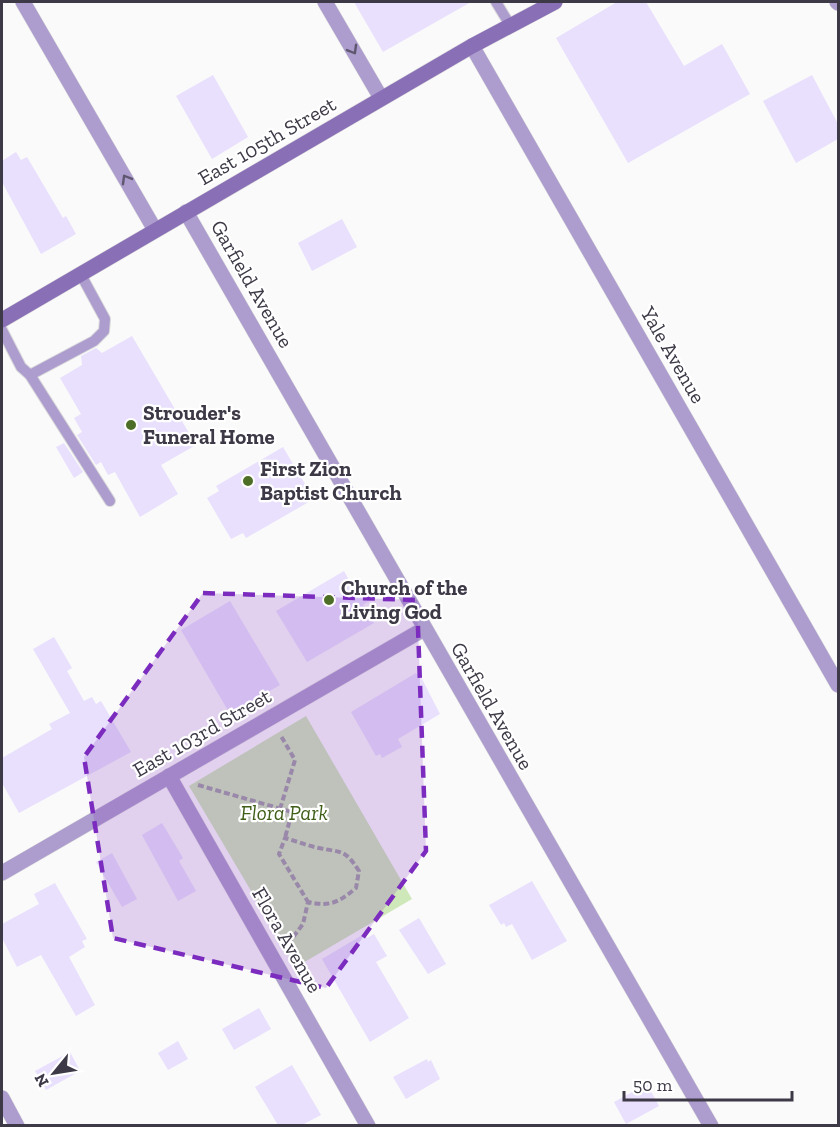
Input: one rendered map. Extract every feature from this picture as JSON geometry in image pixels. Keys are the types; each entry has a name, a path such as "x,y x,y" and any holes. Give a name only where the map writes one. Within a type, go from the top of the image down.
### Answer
{"main road":[{"name":"East 105th Street","path":"2,320 381,98 555,2"}],"street":[{"path":"23,2 155,230"},
{"path":"325,2 381,98"},
{"name":"Yale Avenue","path":"472,46 838,685"},
{"name":"Garfield Avenue","path":"186,212 711,1125"},
{"name":"East 103rd Street","path":"2,873 424,629"},
{"name":"Flora Avenue","path":"169,776 368,1125"},
{"path":"2,1098 17,1125"}],"lane":[{"path":"496,2 510,26"},
{"path":"30,375 94,341 104,331 105,319 80,273"},
{"path":"2,330 21,367 30,375 111,501"}],"path":[{"path":"280,809 295,760 281,736"},
{"path":"198,785 292,812 279,854 308,902 303,924 288,944"},
{"path":"285,838 321,849 334,849 350,856 359,871 357,888 342,899 324,905 308,902"}],"highlighted area":[{"path":"203,593 417,600 426,851 326,988 113,938 84,757"}],"green space":[{"name":"Flora Park","path":"306,716 412,899 296,967 189,786"}],"building":[{"path":"354,2 471,2 383,52"},
{"path":"617,2 646,2 684,66 722,44 750,94 628,163 556,38"},
{"path":"213,75 248,137 212,159 176,96"},
{"path":"812,75 838,124 838,139 796,163 763,101"},
{"path":"16,152 21,160 27,157 63,218 66,216 76,234 41,254 2,182 2,161"},
{"path":"342,219 357,247 312,271 298,243"},
{"name":"Strouder's Funeral Home","path":"132,336 196,445 161,465 178,494 140,517 115,472 108,475 101,462 96,465 77,435 82,432 74,418 81,414 60,378 82,365 81,356 96,348 102,353"},
{"path":"64,443 83,472 74,478 56,447"},
{"path":"283,447 314,499 246,538 243,533 231,539 207,498 219,491 216,486"},
{"path":"344,571 354,589 364,583 373,599 363,605 374,623 307,662 276,611"},
{"path":"230,601 280,685 230,714 181,630"},
{"path":"54,637 72,668 67,671 84,701 92,697 96,704 101,701 131,752 19,813 2,783 2,758 52,729 49,724 70,713 33,649"},
{"path":"416,673 422,679 440,714 398,739 402,747 382,758 380,754 376,756 351,712"},
{"path":"162,823 183,858 179,861 196,891 178,901 142,835"},
{"path":"112,853 137,899 122,907 96,862"},
{"path":"532,881 567,941 532,960 512,924 506,927 504,923 501,925 489,905"},
{"path":"55,883 87,939 82,941 85,947 69,957 95,1005 76,1016 41,955 17,967 2,938 2,924 39,904 34,894"},
{"path":"419,918 446,964 428,974 399,930"},
{"path":"364,934 367,938 374,934 387,956 376,962 409,1018 370,1042 322,959"},
{"path":"259,1008 271,1029 234,1050 222,1029"},
{"path":"178,1041 188,1059 168,1070 158,1053"},
{"path":"70,1052 80,1071 46,1090 35,1071"},
{"path":"427,1059 428,1062 431,1060 440,1079 406,1099 393,1077"},
{"path":"292,1065 321,1115 302,1125 278,1125 255,1087"},
{"path":"647,1084 659,1106 626,1124 614,1102"}],"place":[{"name":"Strouder's Funeral Home","path":"131,425"},
{"name":"First Zion Baptist Church","path":"248,481"},
{"name":"Church of the Living God","path":"329,600"}]}
